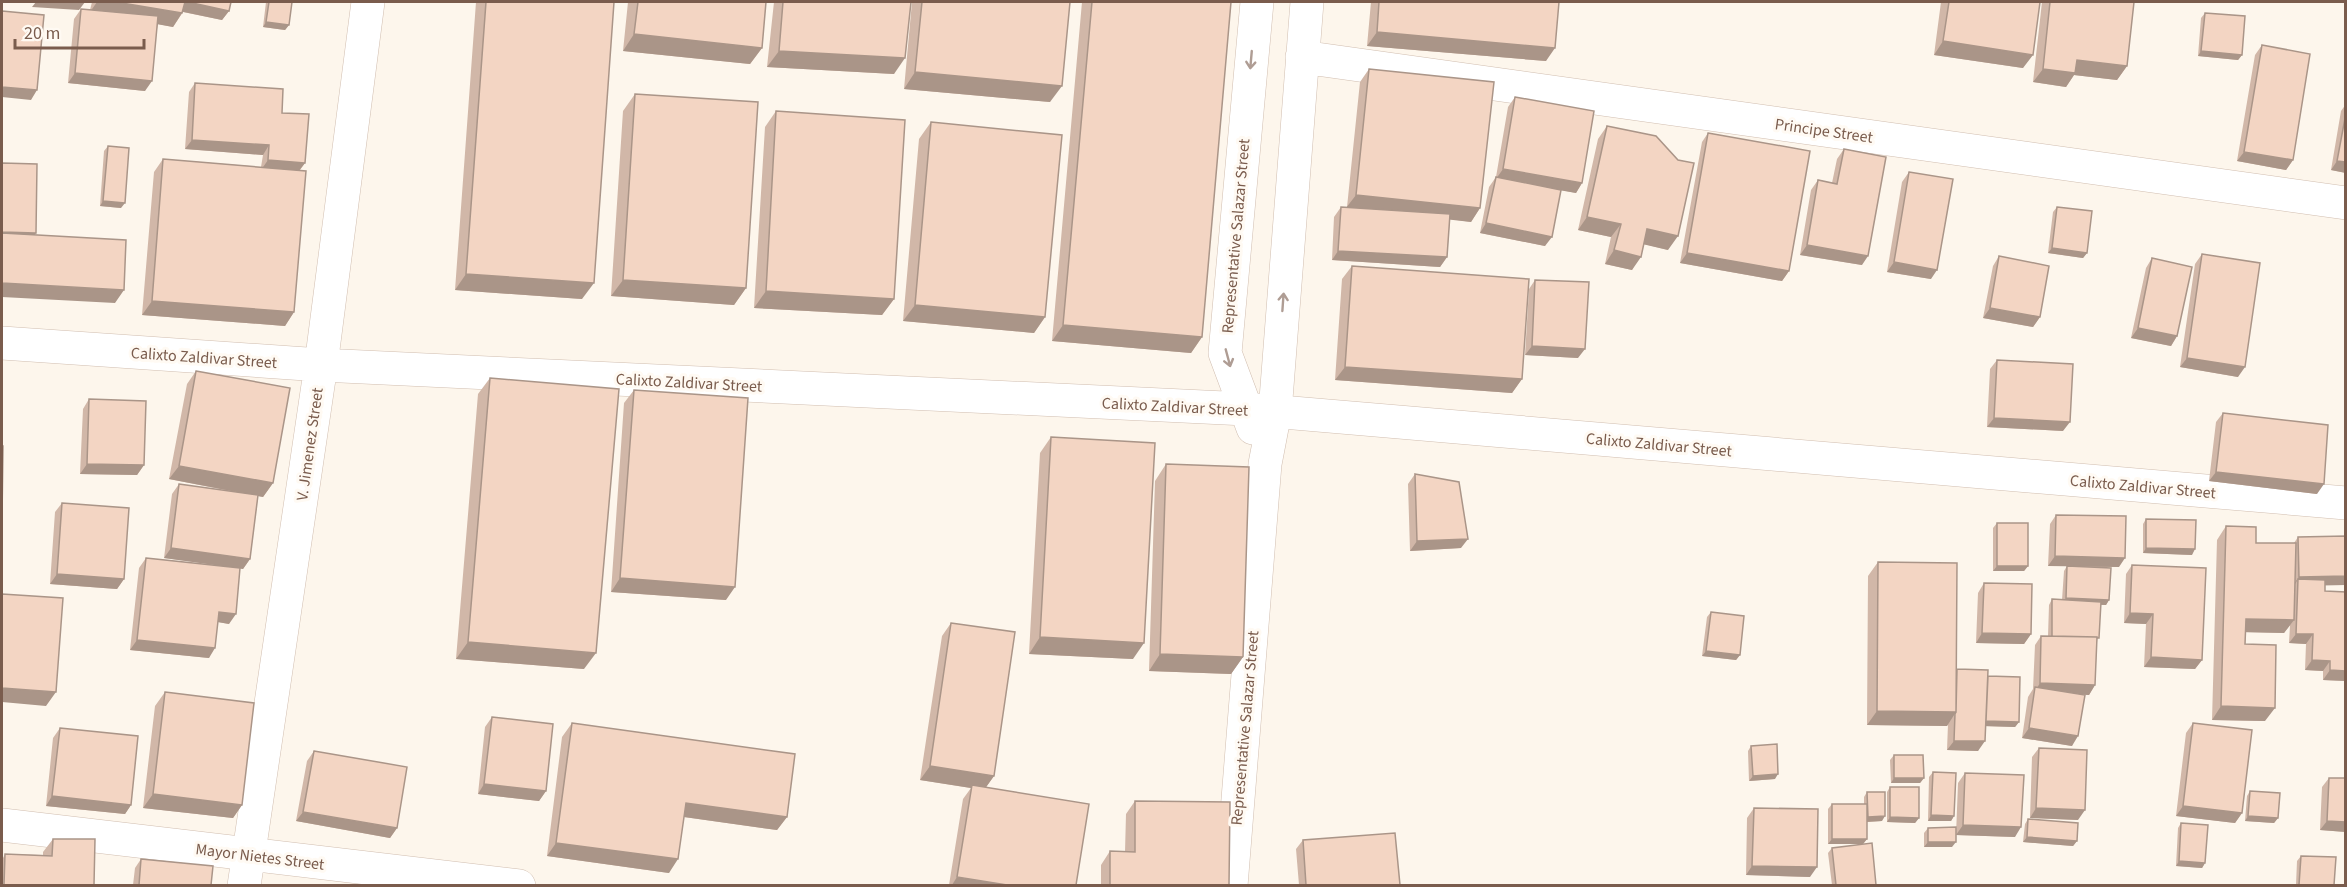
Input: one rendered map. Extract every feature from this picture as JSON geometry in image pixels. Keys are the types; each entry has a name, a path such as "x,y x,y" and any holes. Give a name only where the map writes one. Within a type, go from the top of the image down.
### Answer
{"street":[{"name":"V. Jimenez Street","path":"246,870 321,364 368,2"},
{"name":"Representative Salazar Street","path":"1257,2 1225,353 1261,410"},
{"name":"Representative Salazar Street","path":"1231,885 1265,464 1261,410 1307,2"},
{"name":"Principe Street","path":"1302,57 2346,203"},
{"name":"Calixto Zaldivar Street","path":"2,344 321,364 1261,410 2346,503"},
{"name":"Mayor Nietes Street","path":"2,825 246,870 519,885"}],"building":[{"path":"116,2 185,2 182,13"},
{"path":"188,2 231,2 229,11"},
{"path":"269,2 292,2 289,25 266,22"},
{"path":"486,2 614,2 594,283 466,274"},
{"path":"638,2 766,2 762,48 634,34"},
{"path":"783,2 911,2 905,58 779,51"},
{"path":"922,2 1070,2 1062,86 915,72"},
{"path":"1092,2 1231,2 1202,337 1063,325"},
{"path":"1379,2 1559,2 1555,48 1377,32"},
{"path":"1949,2 2040,2 2033,55 1943,41"},
{"path":"2050,2 2134,2 2127,66 2077,60 2075,73 2043,69"},
{"path":"81,9 158,16 152,81 75,73"},
{"path":"2,11 44,15 37,90 2,87"},
{"path":"2205,13 2245,16 2242,55 2201,51"},
{"path":"2262,45 2310,54 2293,160 2244,152"},
{"path":"1369,69 1494,82 1480,208 1356,195"},
{"path":"195,83 283,89 282,113 309,114 305,163 268,160 269,145 192,140"},
{"path":"635,94 758,102 746,288 623,280"},
{"path":"1515,97 1594,111 1582,183 1503,169"},
{"path":"776,111 905,120 894,299 766,291"},
{"path":"2346,113 2346,162 2337,161"},
{"path":"931,122 1062,135 1045,317 915,305"},
{"path":"1607,126 1656,136 1678,160 1694,163 1678,236 1647,229 1641,257 1614,250 1621,224 1587,217"},
{"path":"1708,133 1810,151 1789,271 1687,253"},
{"path":"108,146 129,148 125,203 103,201"},
{"path":"1844,149 1886,157 1868,256 1807,245 1818,180 1837,184"},
{"path":"163,159 306,171 294,312 152,301"},
{"path":"2,163 37,164 36,233 2,232"},
{"path":"1909,172 1953,179 1937,270 1894,262"},
{"path":"1496,177 1561,190 1552,237 1486,223"},
{"path":"1341,207 1450,214 1447,257 1338,251"},
{"path":"2057,207 2092,211 2087,253 2052,248"},
{"path":"2,233 126,240 124,290 2,283"},
{"path":"2202,254 2260,263 2245,367 2187,358"},
{"path":"1999,256 2049,266 2040,317 1990,308"},
{"path":"2152,258 2192,267 2177,336 2138,328"},
{"path":"1352,266 1529,279 1522,379 1345,367"},
{"path":"1535,280 1589,282 1585,349 1532,346"},
{"path":"1997,360 2073,364 2070,422 1994,418"},
{"path":"196,371 290,388 273,483 179,466"},
{"path":"490,378 619,389 596,653 468,642"},
{"path":"634,390 748,398 735,587 620,578"},
{"path":"89,399 146,401 144,465 87,464"},
{"path":"2223,413 2328,425 2324,484 2216,472"},
{"path":"1051,437 1155,443 1144,643 1040,637"},
{"path":"2,446 3,446 2,519"},
{"path":"1166,464 1249,467 1243,657 1160,654"},
{"path":"1415,474 1459,482 1468,539 1417,541"},
{"path":"179,484 258,495 250,559 171,548"},
{"path":"62,503 129,508 124,579 57,574"},
{"path":"2056,515 2126,516 2125,558 2055,556"},
{"path":"2146,519 2196,520 2195,549 2146,548"},
{"path":"1997,523 2028,523 2028,566 1997,566"},
{"path":"2226,526 2256,527 2256,543 2296,543 2294,620 2246,619 2245,644 2276,645 2275,708 2221,706"},
{"path":"2346,536 2346,576 2299,577 2298,537"},
{"path":"146,558 240,568 236,614 219,612 215,648 137,640"},
{"path":"1878,562 1957,563 1956,712 1877,711"},
{"path":"2132,565 2206,568 2202,660 2151,657 2153,614 2130,613"},
{"path":"2067,566 2111,568 2109,600 2066,598"},
{"path":"2298,579 2325,580 2325,591 2346,592 2346,671 2330,670 2330,661 2312,660 2313,634 2296,634"},
{"path":"1984,583 2032,584 2031,634 1982,633"},
{"path":"2,594 63,598 56,692 2,688"},
{"path":"2052,599 2101,602 2099,638 2052,636"},
{"path":"1711,612 1744,616 1740,655 1706,651"},
{"path":"951,623 1015,632 994,776 930,766"},
{"path":"2041,636 2097,637 2095,685 2040,683"},
{"path":"1957,669 1988,670 1985,741 1954,741"},
{"path":"1988,676 2020,677 2019,722 1986,721"},
{"path":"2035,687 2085,695 2078,736 2029,728"},
{"path":"165,692 254,703 242,805 153,794"},
{"path":"492,717 553,724 546,791 484,784"},
{"path":"572,723 795,754 787,817 686,803 678,859 556,843"},
{"path":"2193,723 2252,730 2242,813 2183,806"},
{"path":"60,728 138,736 131,805 52,796"},
{"path":"1777,744 1778,774 1753,776 1751,746"},
{"path":"2039,748 2087,750 2085,810 2036,808"},
{"path":"314,751 407,767 397,828 303,812"},
{"path":"1894,755 1923,755 1924,778 1894,778"},
{"path":"1933,772 1956,773 1954,816 1931,815"},
{"path":"1965,773 2024,775 2021,827 1963,825"},
{"path":"2329,778 2346,778 2346,822 2327,821"},
{"path":"972,785 1089,804 1076,885 1007,885 957,877"},
{"path":"1890,787 1919,787 1919,818 1890,817"},
{"path":"2250,791 2280,793 2278,818 2248,816"},
{"path":"1867,792 1885,792 1885,816 1868,817"},
{"path":"1135,801 1230,802 1229,885 1110,885 1110,851 1135,852"},
{"path":"1832,804 1867,804 1867,839 1832,839"},
{"path":"1754,808 1818,809 1817,867 1752,866"},
{"path":"2028,819 2078,823 2077,841 2027,837"},
{"path":"2181,823 2208,825 2205,863 2179,861"},
{"path":"1956,827 1956,842 1928,842 1928,828"},
{"path":"1395,833 1400,885 1306,885 1303,840"},
{"path":"53,839 95,839 94,885 4,885 5,854 52,856"},
{"path":"1872,843 1876,885 1836,885 1832,848"},
{"path":"2301,856 2336,857 2334,885 2299,885"},
{"path":"141,859 213,866 211,885 139,885"}]}
